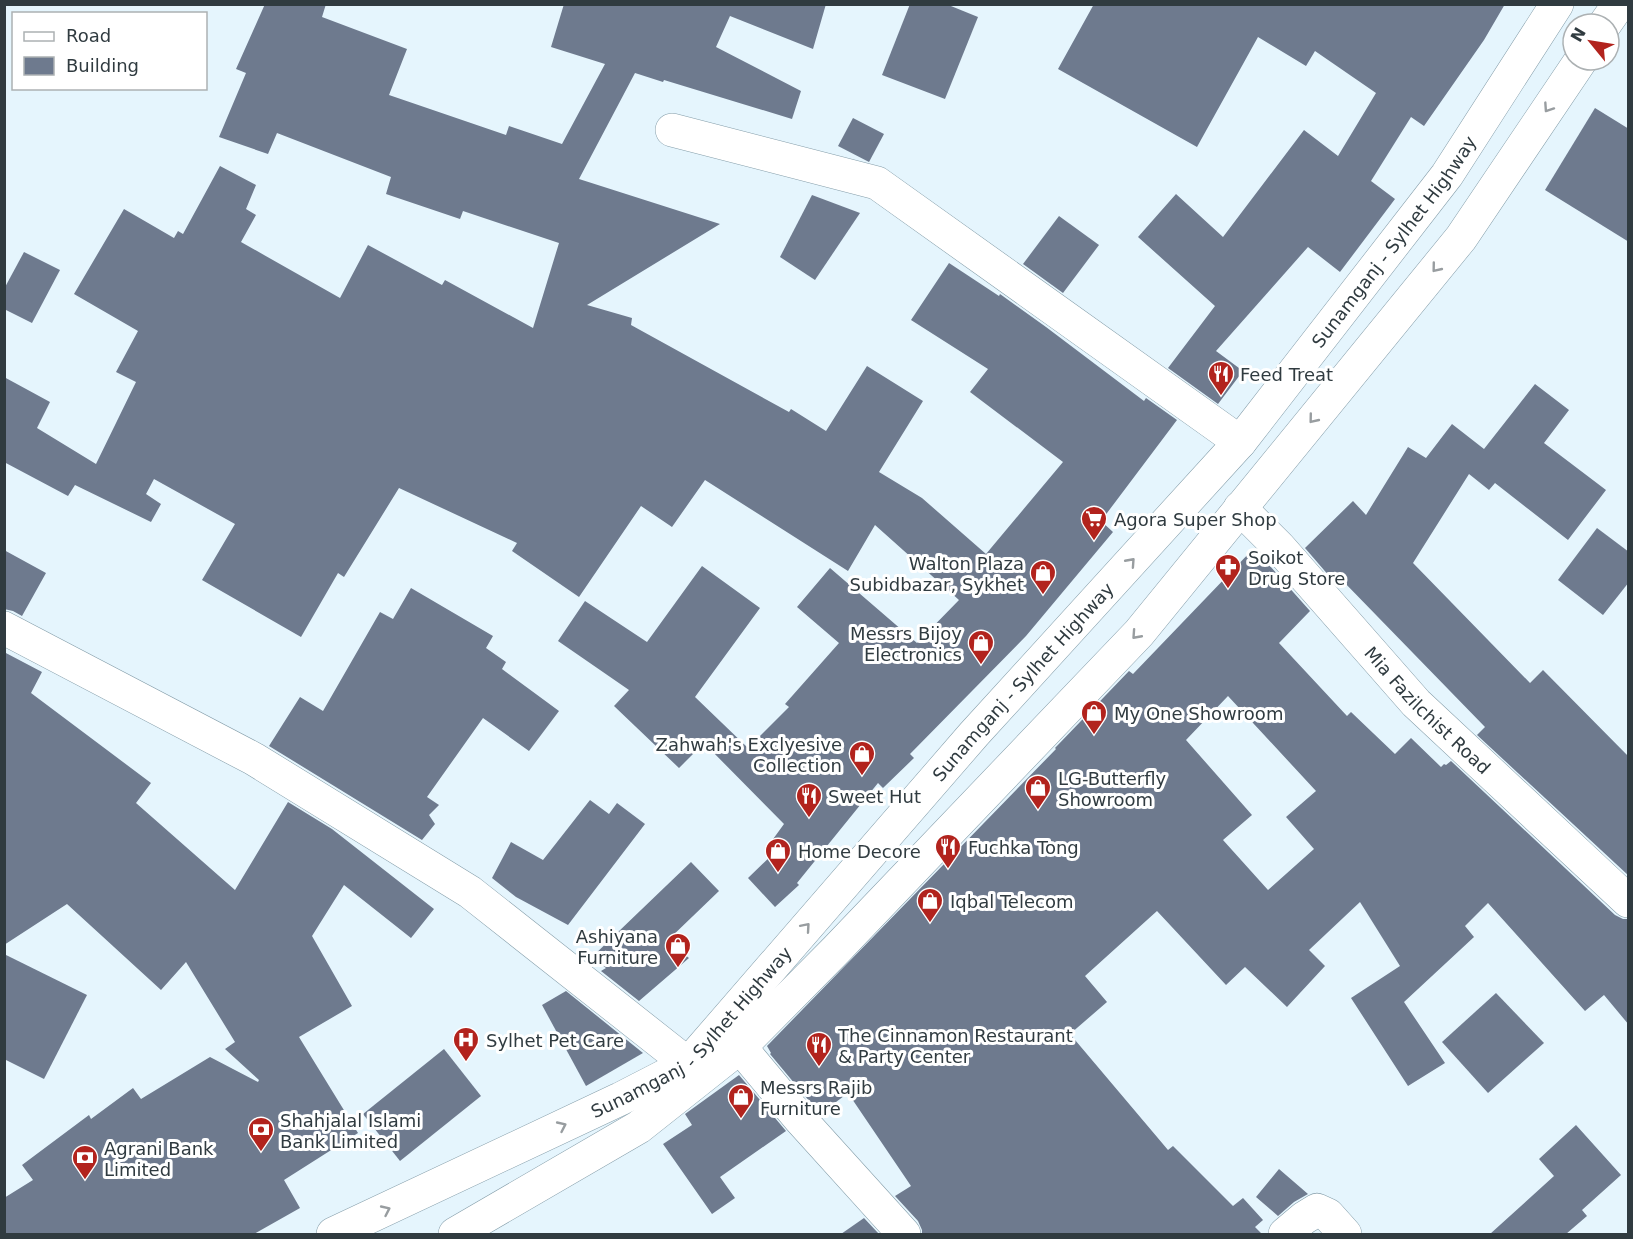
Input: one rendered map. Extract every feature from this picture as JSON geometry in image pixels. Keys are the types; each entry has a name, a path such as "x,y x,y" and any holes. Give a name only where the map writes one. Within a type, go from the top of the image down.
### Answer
{"main road":[{"name":"Sunamganj - Sylhet Highway","path":"333,1234 620,1099 688,1064 974,734 1240,442 1447,175 1557,4"},
{"name":"Sunamganj - Sylhet Highway","path":"455,1234 639,1127 740,1047 836,950 1139,633 1461,238 1573,72"},
{"path":"672,130 877,183 1240,442"},
{"name":"Mia Fazilchist Road","path":"1240,508 1279,547 1416,703 1629,901"},
{"path":"4,628 254,759 470,892 688,1064"},
{"path":"740,1047 800,1119 904,1234"},
{"path":"1286,1234 1317,1210 1328,1215 1345,1234"}],"building":[{"path":"265,4 326,4 322,17 407,49 389,95 506,135 509,126 562,144 605,64 551,47 564,4 826,4 813,49 730,16 716,47 801,91 792,119 635,73 579,179 720,224 587,305 632,318 631,325 789,412 791,409 826,431 867,366 923,401 879,472 922,498 986,554 1063,462 970,392 988,369 911,320 949,263 999,296 1000,294 1144,401 1146,398 1177,420 1101,521 1113,532 1026,636 910,754 914,758 883,788 878,783 797,883 799,885 775,907 748,878 775,852 768,846 784,824 704,743 679,768 614,706 629,690 558,641 585,601 647,642 702,566 760,608 695,697 748,748 789,707 785,704 839,643 797,607 830,568 917,643 959,600 875,525 848,571 705,480 672,527 641,506 579,597 512,551 517,543 399,488 344,577 338,573 301,637 202,580 235,524 154,479 146,494 161,504 151,522 75,485 68,496 4,462 4,377 50,402 37,428 96,464 136,382 116,372 138,331 74,294 124,209 174,238 178,231 183,234 220,166 256,185 246,209 256,215 241,242 340,298 368,245 442,285 445,280 533,328 559,243 463,211 460,219 386,194 391,177 277,133 268,154 219,137 246,73 236,69"},
{"path":"910,4 946,4 978,17 945,99 882,75"},
{"path":"1094,4 1505,4 1484,40 1424,126 1411,117 1371,181 1395,199 1340,272 1308,247 1216,351 1243,371 1218,404 1168,368 1215,306 1138,237 1176,194 1223,237 1304,130 1338,156 1376,93 1315,51 1306,66 1258,37 1197,147 1058,69"},
{"path":"1595,108 1629,129 1629,242 1545,190"},
{"path":"853,118 884,134 869,162 838,146"},
{"path":"812,195 860,213 815,280 780,257"},
{"path":"1059,216 1099,245 1063,293 1023,264"},
{"path":"24,252 60,270 32,323 4,309 4,289"},
{"path":"1535,384 1569,410 1544,443 1606,490 1568,540 1495,483 1489,490 1469,474 1413,563 1530,683 1543,670 1629,757 1629,876 1477,735 1485,727 1341,579 1336,584 1305,548 1353,501 1366,515 1408,447 1426,458 1452,424 1484,449"},
{"path":"1597,528 1629,552 1629,582 1603,615 1558,580"},
{"path":"1254,548 1310,611 1279,643 1347,716 1351,712 1395,754 1411,738 1441,767 1451,761 1615,915 1629,919 1629,1025 1604,995 1585,1011 1488,903 1465,926 1474,937 1404,1002 1445,1063 1408,1086 1351,998 1400,966 1360,902 1309,950 1325,966 1287,1007 1245,967 1226,985 1157,911 1085,976 1107,1002 1070,1034 1168,1150 1173,1146 1233,1206 1243,1198 1263,1220 1255,1227 1262,1234 922,1234 918,1221 895,1196 911,1186 848,1093 820,1114 770,1054 767,1046 1129,671 1133,674","holes":["1228,696 1316,791 1286,817 1314,849 1268,890 1223,840 1252,815 1186,740"]},
{"path":"4,550 46,573 22,616 4,609"},
{"path":"411,588 493,636 486,648 506,662 502,669 559,711 529,751 483,718 427,797 439,805 429,815 435,824 422,840 269,746 300,697 323,711 380,612 393,619"},
{"path":"4,652 42,672 31,693 151,783 136,803 235,890 288,802 332,829 434,909 411,938 344,885 312,936 352,1006 299,1037 358,1133 284,1180 300,1208 254,1234 4,1234 4,1198 33,1180 22,1165 89,1115 91,1119 133,1088 141,1099 210,1057 258,1082 259,1080 225,1049 235,1042 186,962 161,990 67,904 4,945"},
{"path":"590,800 609,814 617,803 645,824 568,925 516,897 492,878 511,842 543,860"},
{"path":"691,862 719,891 667,941 689,958 639,1001 601,971 606,968 592,957"},
{"path":"4,954 87,995 44,1079 4,1059"},
{"path":"566,991 643,1053 586,1086 542,1005"},
{"path":"1496,993 1544,1043 1488,1093 1442,1042"},
{"path":"444,1049 481,1096 400,1161 363,1114"},
{"path":"739,1075 786,1131 720,1177 735,1198 712,1214 663,1144 692,1125 685,1114"},
{"path":"1576,1125 1621,1175 1582,1210 1587,1216 1566,1234 1490,1234 1554,1176 1539,1159"},
{"path":"1279,1169 1308,1194 1294,1202 1278,1216 1256,1197"},
{"path":"864,1218 879,1234 841,1234"}],"place":[{"name":"Feed Treat","path":"1221,397"},
{"name":"Agora Super Shop","path":"1094,542"},
{"name":"Soikot Drug Store","path":"1228,590"},
{"name":"Walton Plaza Subidbazar, Sykhet","path":"1043,596"},
{"name":"Messrs Bijoy Electronics","path":"981,666"},
{"name":"My One Showroom","path":"1094,736"},
{"name":"Zahwah's Exclyesive Collection","path":"862,777"},
{"name":"LG-Butterfly Showroom","path":"1038,811"},
{"name":"Sweet Hut","path":"809,819"},
{"name":"Fuchka Tong","path":"948,870"},
{"name":"Home Decore","path":"778,874"},
{"name":"Iqbal Telecom","path":"930,924"},
{"name":"Ashiyana Furniture","path":"678,969"},
{"name":"Sylhet Pet Care","path":"466,1063"},
{"name":"The Cinnamon Restaurant & Party Center","path":"819,1068"},
{"name":"Messrs Rajib Furniture","path":"741,1120"},
{"name":"Shahjalal Islami Bank Limited","path":"261,1153"},
{"name":"Agrani Bank Limited","path":"85,1181"}]}
